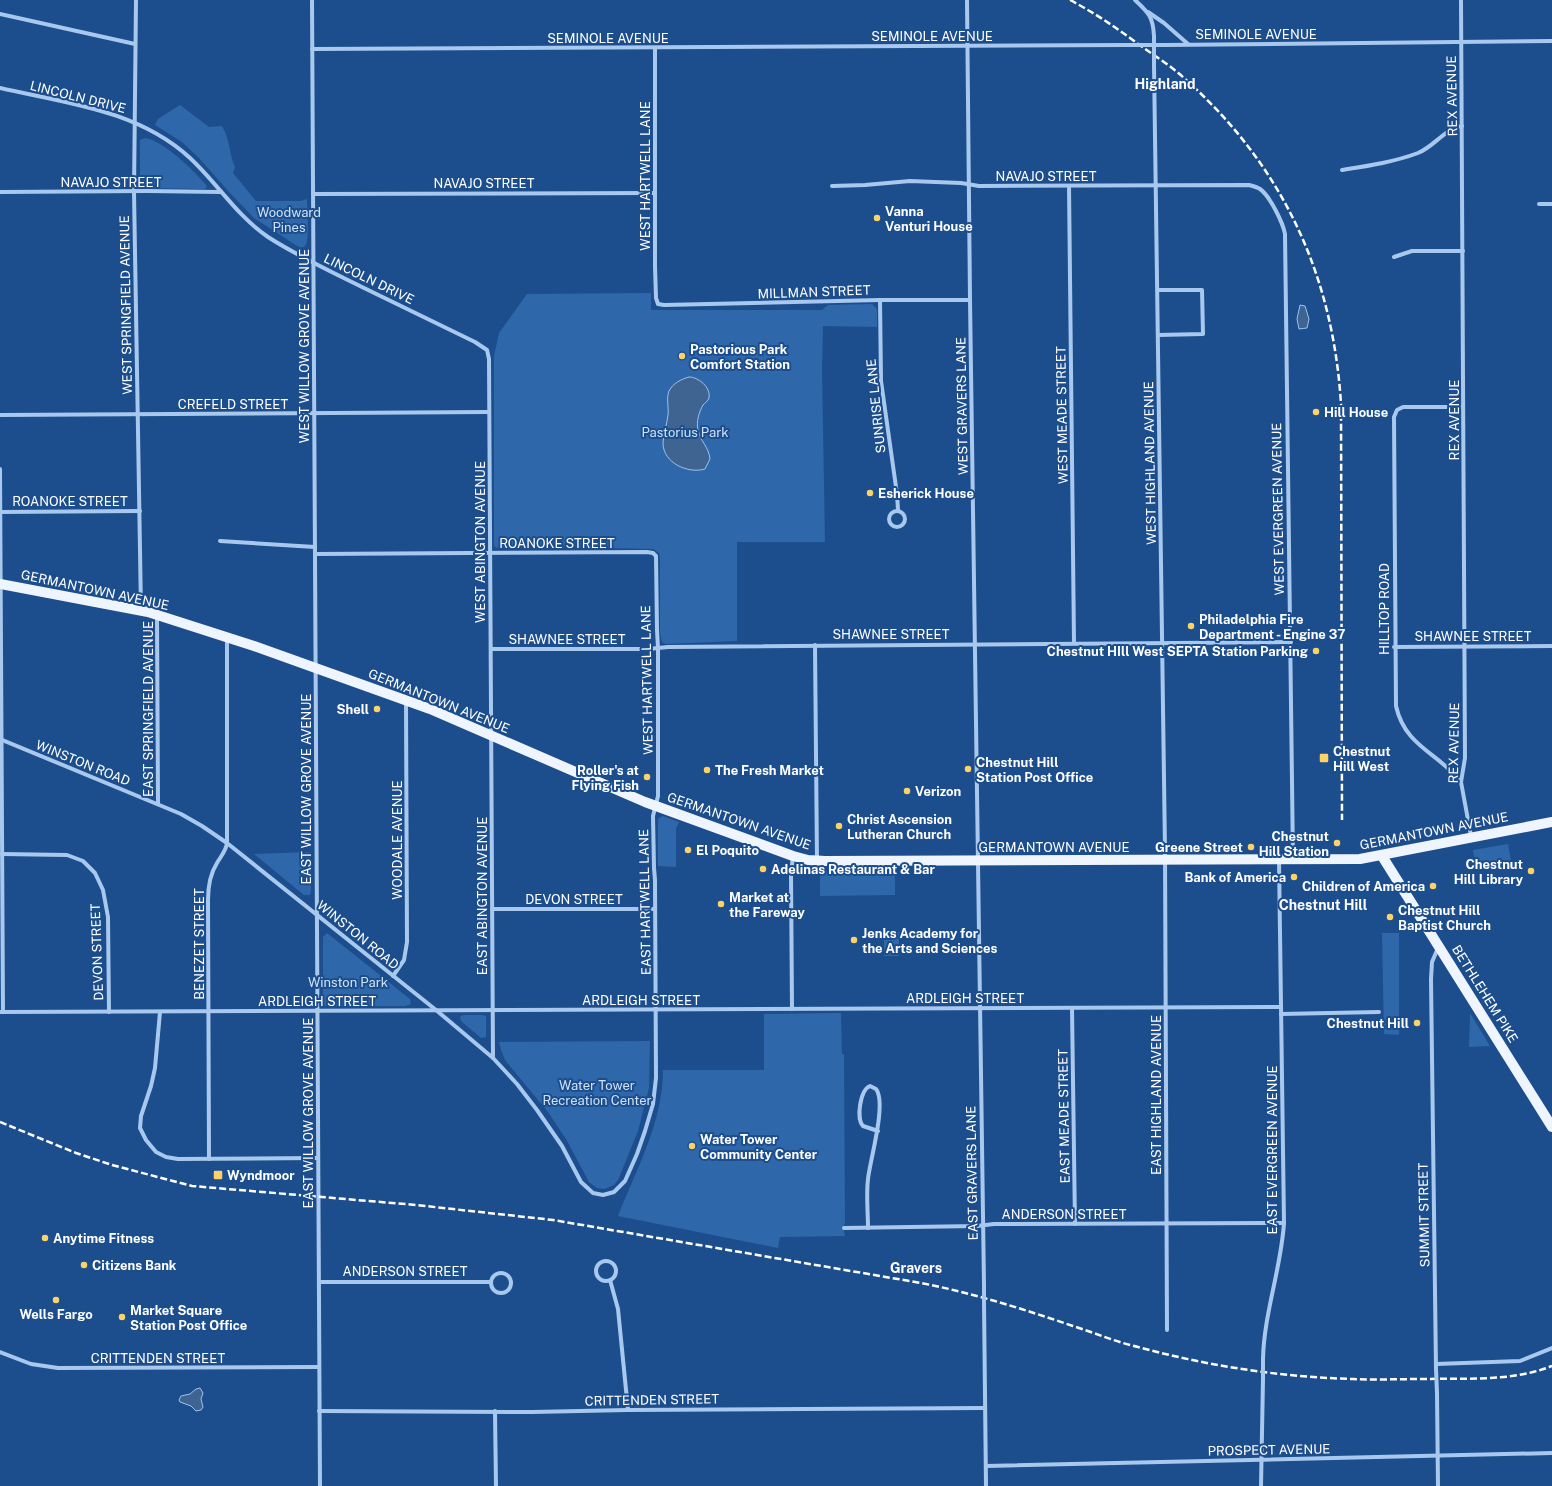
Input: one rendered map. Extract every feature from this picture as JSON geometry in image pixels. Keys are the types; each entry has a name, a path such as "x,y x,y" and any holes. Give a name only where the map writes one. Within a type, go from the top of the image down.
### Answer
{"main road":[{"name":"GERMANTOWN AVENUE","path":"0,584 141,610 227,637 406,700 656,806 793,856 817,861 1350,859 1382,856 1552,822"},
{"name":"BETHLEHEM PIKE","path":"1382,856 1552,1126"}],"street":[{"name":"WEST SPRINGFIELD AVENUE","path":"136,0 134,192 141,610"},
{"name":"WEST WILLOW GROVE AVENUE","path":"312,0 316,668"},
{"name":"WEST GRAVERS LANE","path":"967,0 979,861"},
{"path":"1135,0 1189,44"},
{"name":"REX AVENUE","path":"1461,0 1465,758 1461,782 1471,838"},
{"name":"WEST HIGHLAND AVENUE","path":"1148,12 1153,24 1154,36 1165,860"},
{"path":"0,14 135,44"},
{"name":"SEMINOLE AVENUE","path":"312,50 1552,41"},
{"name":"WEST HARTWELL LANE","path":"655,48 655,288 658,304"},
{"name":"LINCOLN DRIVE","path":"0,88 100,110 134,122 164,138 199,167 248,220 266,235 313,263 476,342 487,350"},
{"path":"1342,170 1377,164 1418,153 1430,146 1448,131 1462,126"},
{"name":"NAVAJO STREET","path":"832,186 910,181 961,183 969,185 1249,185 1260,189"},
{"name":"WEST MEADE STREET","path":"1069,186 1074,643"},
{"name":"WEST EVERGREEN AVENUE","path":"1260,189 1267,196 1280,219 1285,234 1293,860"},
{"name":"NAVAJO STREET","path":"0,192 221,192"},
{"name":"NAVAJO STREET","path":"313,194 655,192"},
{"path":"1539,204 1552,204"},
{"path":"1394,257 1412,251 1463,251"},
{"path":"1158,290 1202,290 1203,334 1158,335"},
{"name":"MILLMAN STREET","path":"658,304 704,305 880,300 970,300"},
{"name":"SUNRISE LANE","path":"880,300 881,381 898,510"},
{"name":"WEST ABINGTON AVENUE","path":"487,350 489,359 491,735"},
{"name":"HILLTOP ROAD","path":"1461,782 1447,768 1411,738 1400,720 1395,696 1394,417 1396,410 1404,407 1463,407"},
{"name":"CREFELD STREET","path":"0,415 489,412"},
{"path":"0,469 2,1012"},
{"name":"SUNRISE LANE","path":"898,510 903,512 905,522 898,527 891,524 889,519 890,514 898,510"},
{"name":"ROANOKE STREET","path":"0,512 140,511"},
{"path":"220,541 315,547"},
{"name":"ROANOKE STREET","path":"315,554 647,552 655,554"},
{"name":"WEST HARTWELL LANE","path":"655,554 657,561 658,648 658,796 656,806"},
{"name":"EAST SPRINGFIELD AVENUE","path":"157,614 158,804"},
{"name":"BENEZET STREET","path":"209,1159 208,889 214,869 225,852 227,843 227,637"},
{"name":"SHAWNEE STREET","path":"491,649 648,649 815,645 1291,642"},
{"path":"815,645 817,861"},
{"name":"SHAWNEE STREET","path":"1394,647 1552,646"},
{"name":"EAST WILLOW GROVE AVENUE","path":"316,668 320,1486"},
{"name":"WOODALE AVENUE","path":"393,976 404,960 408,942 406,700"},
{"name":"EAST ABINGTON AVENUE","path":"491,735 493,1058"},
{"name":"WINSTON ROAD","path":"1,739 191,819 227,843 436,1010 493,1058 517,1084 537,1110 562,1146 584,1186 593,1193 603,1195"},
{"name":"EAST HARTWELL LANE","path":"603,1195 614,1192 625,1181 639,1150 656,1085 653,816 656,806"},
{"name":"DEVON STREET","path":"2,854 67,855 83,861 95,873 102,884 107,909 108,1012"},
{"path":"792,1009 791,874 793,856"},
{"name":"EAST HIGHLAND AVENUE","path":"1165,860 1167,1330"},
{"name":"EAST EVERGREEN AVENUE","path":"1261,1486 1263,1360 1265,1330 1283,1239 1284,1223 1279,860"},
{"name":"EAST GRAVERS LANE","path":"979,861 986,1486"},
{"name":"DEVON STREET","path":"492,909 655,909"},
{"name":"SUMMIT STREET","path":"1438,1486 1431,974 1432,962 1439,946"},
{"name":"ARDLEIGH STREET","path":"2,1012 1281,1007"},
{"name":"EAST MEADE STREET","path":"1072,1008 1075,1224"},
{"path":"160,1012 155,1068 140,1122 142,1132 156,1152 166,1157 178,1159 318,1158"},
{"path":"1281,1014 1379,1012"},
{"path":"868,1228 868,1181 878,1131 880,1096 876,1089 870,1086 866,1087 862,1095 859,1120 863,1126 878,1131"},
{"name":"ANDERSON STREET","path":"844,1228 983,1226 994,1224 1284,1223"},
{"path":"604,1261 611,1262 616,1267 615,1275 610,1280 603,1280 596,1272 598,1265 604,1261"},
{"name":"ANDERSON STREET","path":"502,1274 510,1279 510,1285 508,1290 499,1293 494,1290 491,1282 496,1275 502,1274"},
{"path":"610,1280 618,1309 628,1410"},
{"name":"ANDERSON STREET","path":"319,1282 491,1282"},
{"path":"1436,1364 1520,1362 1552,1348"},
{"name":"CRITTENDEN STREET","path":"0,1352 31,1364 58,1368 319,1367"},
{"name":"CRITTENDEN STREET","path":"319,1411 985,1408"},
{"path":"495,1411 496,1486"},
{"name":"PROSPECT AVENUE","path":"986,1466 1552,1453"}],"green space":[{"name":"Woodward Pines","path":"180,105 209,127 222,126 227,136 235,167 233,173 256,201 301,201 307,199 308,231 307,243 304,247 297,246 254,218 199,158 182,142 155,125 158,119"},
{"path":"145,138 161,144 178,157 207,187 205,189 149,188 140,184 140,140"},
{"name":"Pastorius Park","path":"651,293 651,310 822,310 828,305 872,304 877,309 877,327 823,326 822,369 825,542 737,542 737,641 666,644 662,642 660,632 660,559 659,553 653,549 559,547 497,548 494,546 494,356 499,333 527,294"},
{"path":"663,816 679,822 676,829 676,867 658,866 658,820"},
{"path":"1508,844 1511,861 1476,868 1473,850"},
{"path":"310,852 310,895 304,895 254,854"},
{"path":"820,871 895,871 895,895 820,896"},
{"path":"884,932 899,932 899,956 884,956"},
{"name":"Winston Park","path":"327,933 410,999 411,1004 405,1006 325,1006 323,1002 323,937"},
{"path":"1382,933 1399,933 1399,1035 1384,1034"},
{"name":"Water Tower Recreation Center","path":"841,1013 842,1054 844,1054 845,1223 843,1228 845,1236 780,1237 778,1248 618,1216 654,1127 662,1089 663,1070 764,1070 764,1014"},
{"path":"1470,1013 1490,1046 1469,1047"},
{"path":"463,1015 486,1016 486,1037 481,1038 461,1021 460,1017"},
{"name":"Water Tower Recreation Center","path":"650,1041 649,1088 638,1131 618,1180 614,1185 604,1189 597,1188 589,1182 566,1139 548,1112 505,1060 499,1042"}],"shaded area":[{"path":"1300,305 1305,306 1309,319 1307,328 1299,329 1297,319"},
{"path":"689,377 693,377 703,383 709,394 709,399 700,411 697,427 710,459 705,469 698,470 684,468 672,461 664,450 663,443 668,415 669,391 675,384"},
{"path":"200,1388 203,1393 201,1399 203,1407 201,1410 196,1411 191,1406 180,1402 179,1400 181,1396 190,1394 196,1389"}],"railway":[{"path":"1070,0 1088,10 1168,65 1184,78 1219,112 1249,147 1275,185 1296,225 1314,267 1327,310 1336,356 1341,404 1342,820"},
{"path":"0,1122 76,1153 112,1165 192,1186 416,1205 553,1220 921,1283 998,1302 1130,1345 1164,1354 1218,1365 1298,1376 1353,1379 1473,1379 1505,1377 1521,1375 1552,1366"}],"place":[{"name":"Vanna Venturi House","path":"877,218"},
{"name":"Pastorious Park Comfort Station","path":"682,356"},
{"name":"Hill House","path":"1316,412"},
{"name":"Esherick House","path":"870,493"},
{"name":"Philadelphia Fire Department - Engine 37","path":"1191,626"},
{"name":"Chestnut HIll West SEPTA Station Parking","path":"1316,651"},
{"name":"Shell","path":"377,709"},
{"name":"Chestnut Hill West","path":"1324,758"},
{"name":"Chestnut Hill Station Post Office","path":"968,769"},
{"name":"The Fresh Market","path":"707,770"},
{"name":"Roller's at Flying Fish","path":"647,777"},
{"name":"Verizon","path":"907,791"},
{"name":"Christ Ascension Lutheran Church","path":"839,826"},
{"name":"Chestnut Hill Station","path":"1337,843"},
{"name":"Greene Street","path":"1251,847"},
{"name":"El Poquito","path":"688,850"},
{"name":"Adelinas Restaurant & Bar","path":"763,869"},
{"name":"Chestnut Hill Library","path":"1531,871"},
{"name":"Bank of America","path":"1294,877"},
{"name":"Children of America","path":"1433,886"},
{"name":"Market at the Fareway","path":"721,904"},
{"name":"Chestnut Hill Baptist Church","path":"1390,917"},
{"name":"Jenks Academy for the Arts and Sciences","path":"854,940"},
{"name":"Chestnut Hill","path":"1417,1023"},
{"name":"Water Tower Community Center","path":"692,1146"},
{"name":"Wyndmoor","path":"218,1175"},
{"name":"Anytime Fitness","path":"45,1238"},
{"name":"Citizens Bank","path":"84,1265"},
{"name":"Wells Fargo","path":"56,1300"},
{"name":"Market Square Station Post Office","path":"122,1317"}],"district":[{"name":"Highland","path":"1165,84"},
{"name":"Chestnut Hill","path":"1323,905"},
{"name":"Gravers","path":"916,1268"}]}
